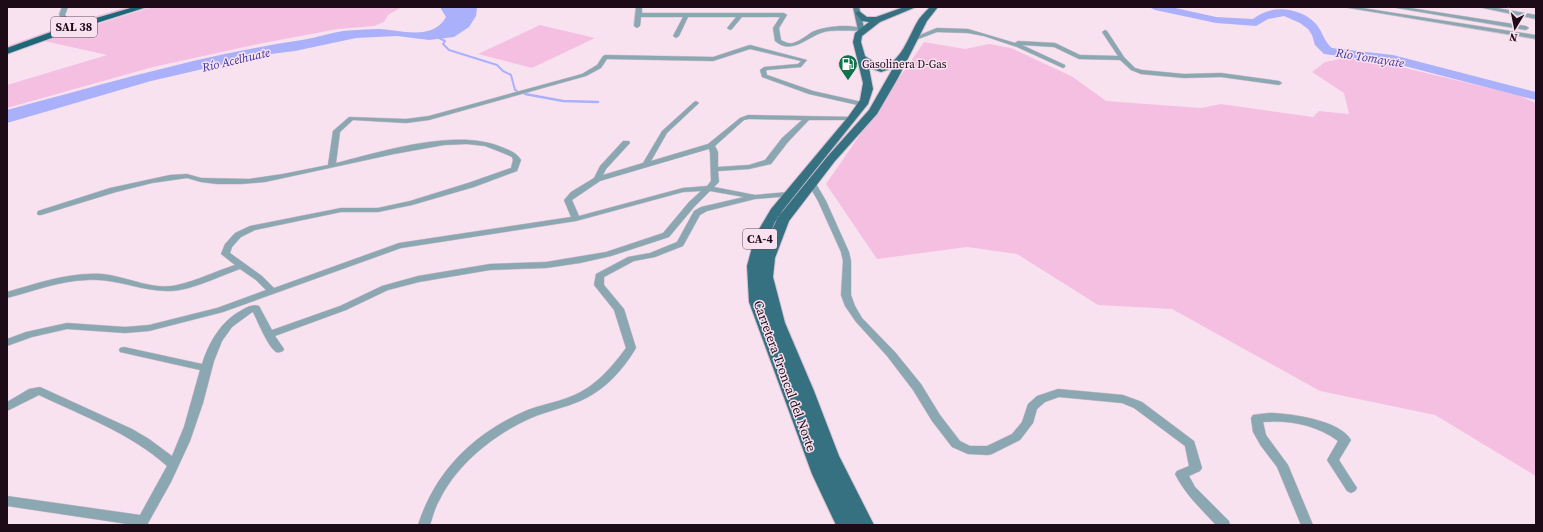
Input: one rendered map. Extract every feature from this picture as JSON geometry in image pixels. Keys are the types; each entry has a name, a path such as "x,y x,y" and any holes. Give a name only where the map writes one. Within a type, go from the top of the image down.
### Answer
{"highway":[{"name":"SAL 38","path":"7,44 124,7"},
{"name":"SAL 38","path":"7,51 59,32 143,7"}],"main road":[{"path":"858,10 862,30 877,20 912,7"},
{"name":"Carretera Troncal del Norte","path":"864,525 830,456 806,392 777,323 768,291 766,277 768,258 774,238 783,220 872,112 893,78 907,48 923,20 934,7"},
{"path":"858,10 865,19 877,20"},
{"path":"861,57 873,67 885,69 892,66 907,48 910,35 920,16 911,11 897,12"},
{"name":"Carretera Troncal del Norte","path":"846,525 821,474 756,302 753,288 754,266 758,243 770,219 788,194 853,118 867,98 868,91 857,37 862,30"}],"street":[{"path":"65,7 62,15 70,23"},
{"path":"638,26 639,7"},
{"path":"1346,7 1536,37"},
{"path":"1394,7 1526,28"},
{"path":"1481,7 1536,17"},
{"path":"639,15 784,15 776,28 778,41 783,44 801,43 817,32 833,29 851,28 862,30"},
{"path":"676,36 686,15"},
{"path":"730,28 740,15"},
{"path":"907,48 935,31 970,32 1014,43 1063,66"},
{"path":"1105,32 1122,58 1133,69 1142,72 1184,76 1221,75 1279,83"},
{"path":"1014,43 1055,45 1079,57 1122,58"},
{"path":"332,165 337,131 351,118 406,121 429,118 584,75 598,68 603,63 605,57 713,59 750,48 804,60 799,66 766,68 763,70 764,76 811,93 862,104"},
{"path":"646,164 664,132 696,103"},
{"path":"597,179 711,146 742,119 754,117 853,118"},
{"path":"715,169 749,167 768,162 785,140 808,117"},
{"path":"41,214 105,193 164,178 189,176 200,180 240,182 264,180 383,153 458,142 476,142 499,148 515,156 516,160 514,169 497,176 412,203 378,210 341,210 253,228 238,235 228,246 225,254 259,278 272,291"},
{"path":"576,219 568,200 574,193 588,186 597,179 604,168 626,143"},
{"path":"269,335 343,308 385,288 418,279 490,267 546,265 580,260 632,247 666,235 692,204 715,182 714,152 711,146"},
{"path":"812,184 822,201 845,252 847,261 846,295 850,306 859,320 891,354 917,387 936,418 956,444 968,450 988,451 1016,437 1027,423 1032,407 1041,399 1058,394 1123,399 1138,405 1190,444 1196,468 1181,474 1192,490 1224,525"},
{"path":"7,343 30,334 67,326 126,330 149,328 220,310 399,246 576,219 683,190 708,188 755,197"},
{"path":"424,525 435,496 451,472 500,428 548,406 568,402 591,392 625,357 631,348 619,309 599,286 599,276 631,259 652,255 680,244 697,213 704,209 755,197 788,194"},
{"path":"7,295 60,280 90,276 116,278 135,284 168,289 178,288 240,266"},
{"path":"7,501 142,523 161,491 194,414 206,368 222,331 246,310 251,308 260,296"},
{"path":"251,308 256,308 269,335 279,349"},
{"path":"124,350 206,368"},
{"path":"7,407 33,392 40,391 132,434 162,453 173,464"},
{"path":"1307,525 1282,465 1264,443 1256,426 1257,418 1273,416 1301,420 1321,424 1333,430 1345,440 1332,460 1351,488"}],"shaded area":[{"path":"127,7 137,7 7,49 7,46 72,23"},
{"path":"152,7 402,7 388,15 384,22 374,26 338,29 258,44 153,67 7,108 7,85 107,55 44,41"},
{"path":"540,25 595,38 532,68 478,54"},
{"path":"924,42 965,49 989,44 1011,48 1073,77 1106,101 1201,108 1221,104 1313,117 1319,111 1349,114 1344,93 1312,72 1325,62 1345,58 1376,61 1518,95 1536,103 1536,476 1435,415 1320,391 1172,309 1098,305 1017,254 967,247 877,259 826,184"}],"water":[{"name":"Río Acelhuate","path":"440,7 477,8 476,16 469,27 454,37 429,40 397,36 356,38 295,51 263,55 151,81 7,123 7,110 190,62 343,31 379,29 406,32 425,32 440,24 446,17"}],"waterway":[{"name":"Río Tomayate","path":"1155,7 1216,20 1256,23 1264,16 1273,13 1294,15 1313,27 1318,35 1321,45 1328,51 1393,59 1536,96"},
{"path":"439,38 445,41 443,44 449,50 497,65 503,71 511,75 515,90 517,91"},
{"path":"525,94 563,101 598,102"}],"place":[{"name":"Gasolinera D-Gas","path":"848,81"}]}
